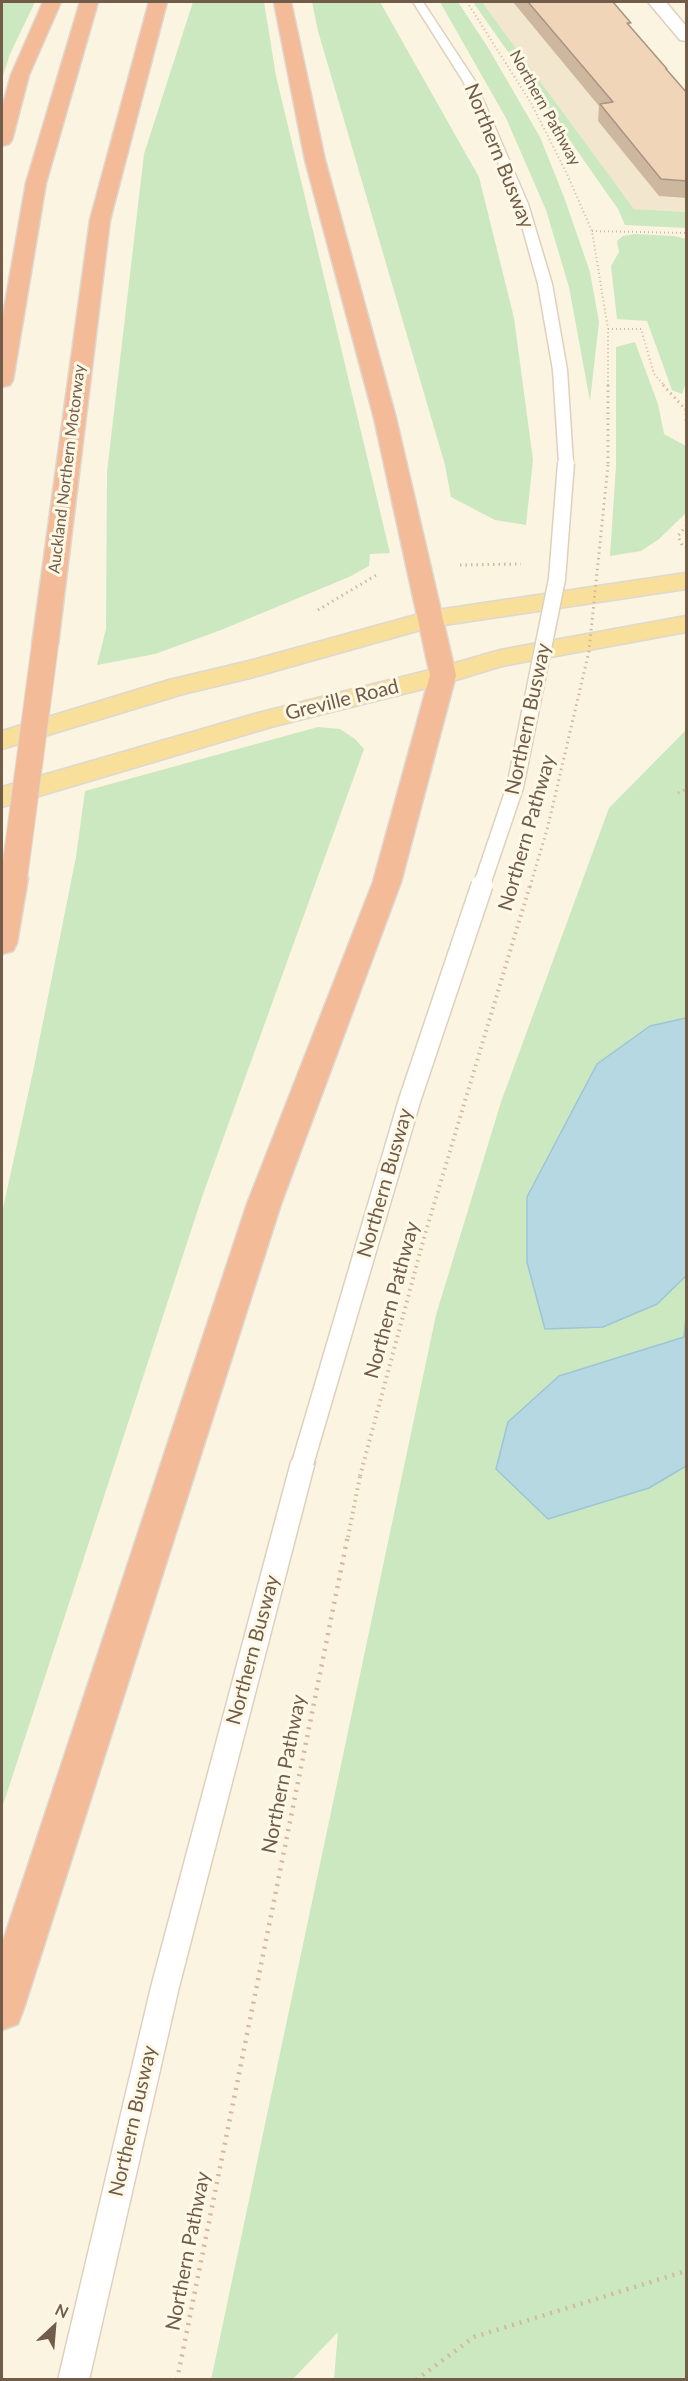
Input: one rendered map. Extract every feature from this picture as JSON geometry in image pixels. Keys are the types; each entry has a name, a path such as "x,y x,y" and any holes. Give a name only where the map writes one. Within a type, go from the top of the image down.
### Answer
{"highway":[{"path":"2,140 20,75 52,2"},
{"path":"2,380 36,183 89,2"},
{"name":"Auckland Northern Motorway","path":"2,943 14,878 100,220 158,2"},
{"path":"2,2008 264,1204 387,882 442,675 385,418 315,160 282,2"}],"main road":[{"path":"2,740 178,686 250,669 430,619 687,581"},
{"name":"Greville Road","path":"2,797 267,719 500,658 687,624"}],"street":[{"path":"657,2 687,36"}],"lane":[{"name":"Northern Busway","path":"73,2379 165,1987 303,1462 410,1099 515,787 557,579 566,463 560,370 545,284 522,204 469,81 418,2"}],"path":[{"name":"Northern Pathway","path":"177,2379 360,1476 425,1234 550,815 589,651 608,465 608,329 592,231 567,174 531,103 467,2"},
{"path":"592,231 687,233"},
{"path":"608,329 641,328 654,374 686,408 687,422"},
{"path":"687,526 680,532 678,540 687,550"},
{"path":"678,793 687,789"},
{"path":"416,2379 474,2337 687,2271"}],"shaded area":[{"path":"482,2 609,2 686,91 686,212 634,209"}],"green space":[{"path":"2,2 35,2 10,54 2,79"},
{"path":"193,2 264,2 276,76 390,553 370,554 369,566 349,577 221,630 155,654 97,665 106,629 107,472 144,154"},
{"path":"312,2 380,2 479,177 514,318 533,460 526,525 495,520 451,497 445,465 318,31"},
{"path":"440,2 458,2 487,46 540,137 564,197 590,272 599,322 590,401 569,287 546,210 506,118"},
{"path":"473,2 482,2 634,209 686,212 686,228 625,225 618,209"},
{"path":"634,234 674,236 686,239 686,382 682,394 672,390 647,321 617,319 611,266 619,252 617,241 623,236"},
{"path":"635,342 658,404 664,434 686,446 686,513 659,539 641,551 610,556 616,466 616,347"},
{"path":"318,727 340,729 355,739 364,749 202,1197 2,1808 2,1213 76,857 85,791"},
{"path":"686,730 686,2379 334,2379 338,2332 293,2379 211,2380 436,1315 501,1102 609,808"}],"water":[{"path":"686,1018 686,1276 657,1304 603,1327 545,1329 527,1262 527,1197 597,1064 650,1026"},
{"path":"686,1315 686,1466 649,1488 548,1519 496,1469 508,1422 559,1376 684,1337"}],"building":[{"path":"528,2 613,2 631,23 627,23 687,93 687,181 661,179 600,104 613,102"}]}
